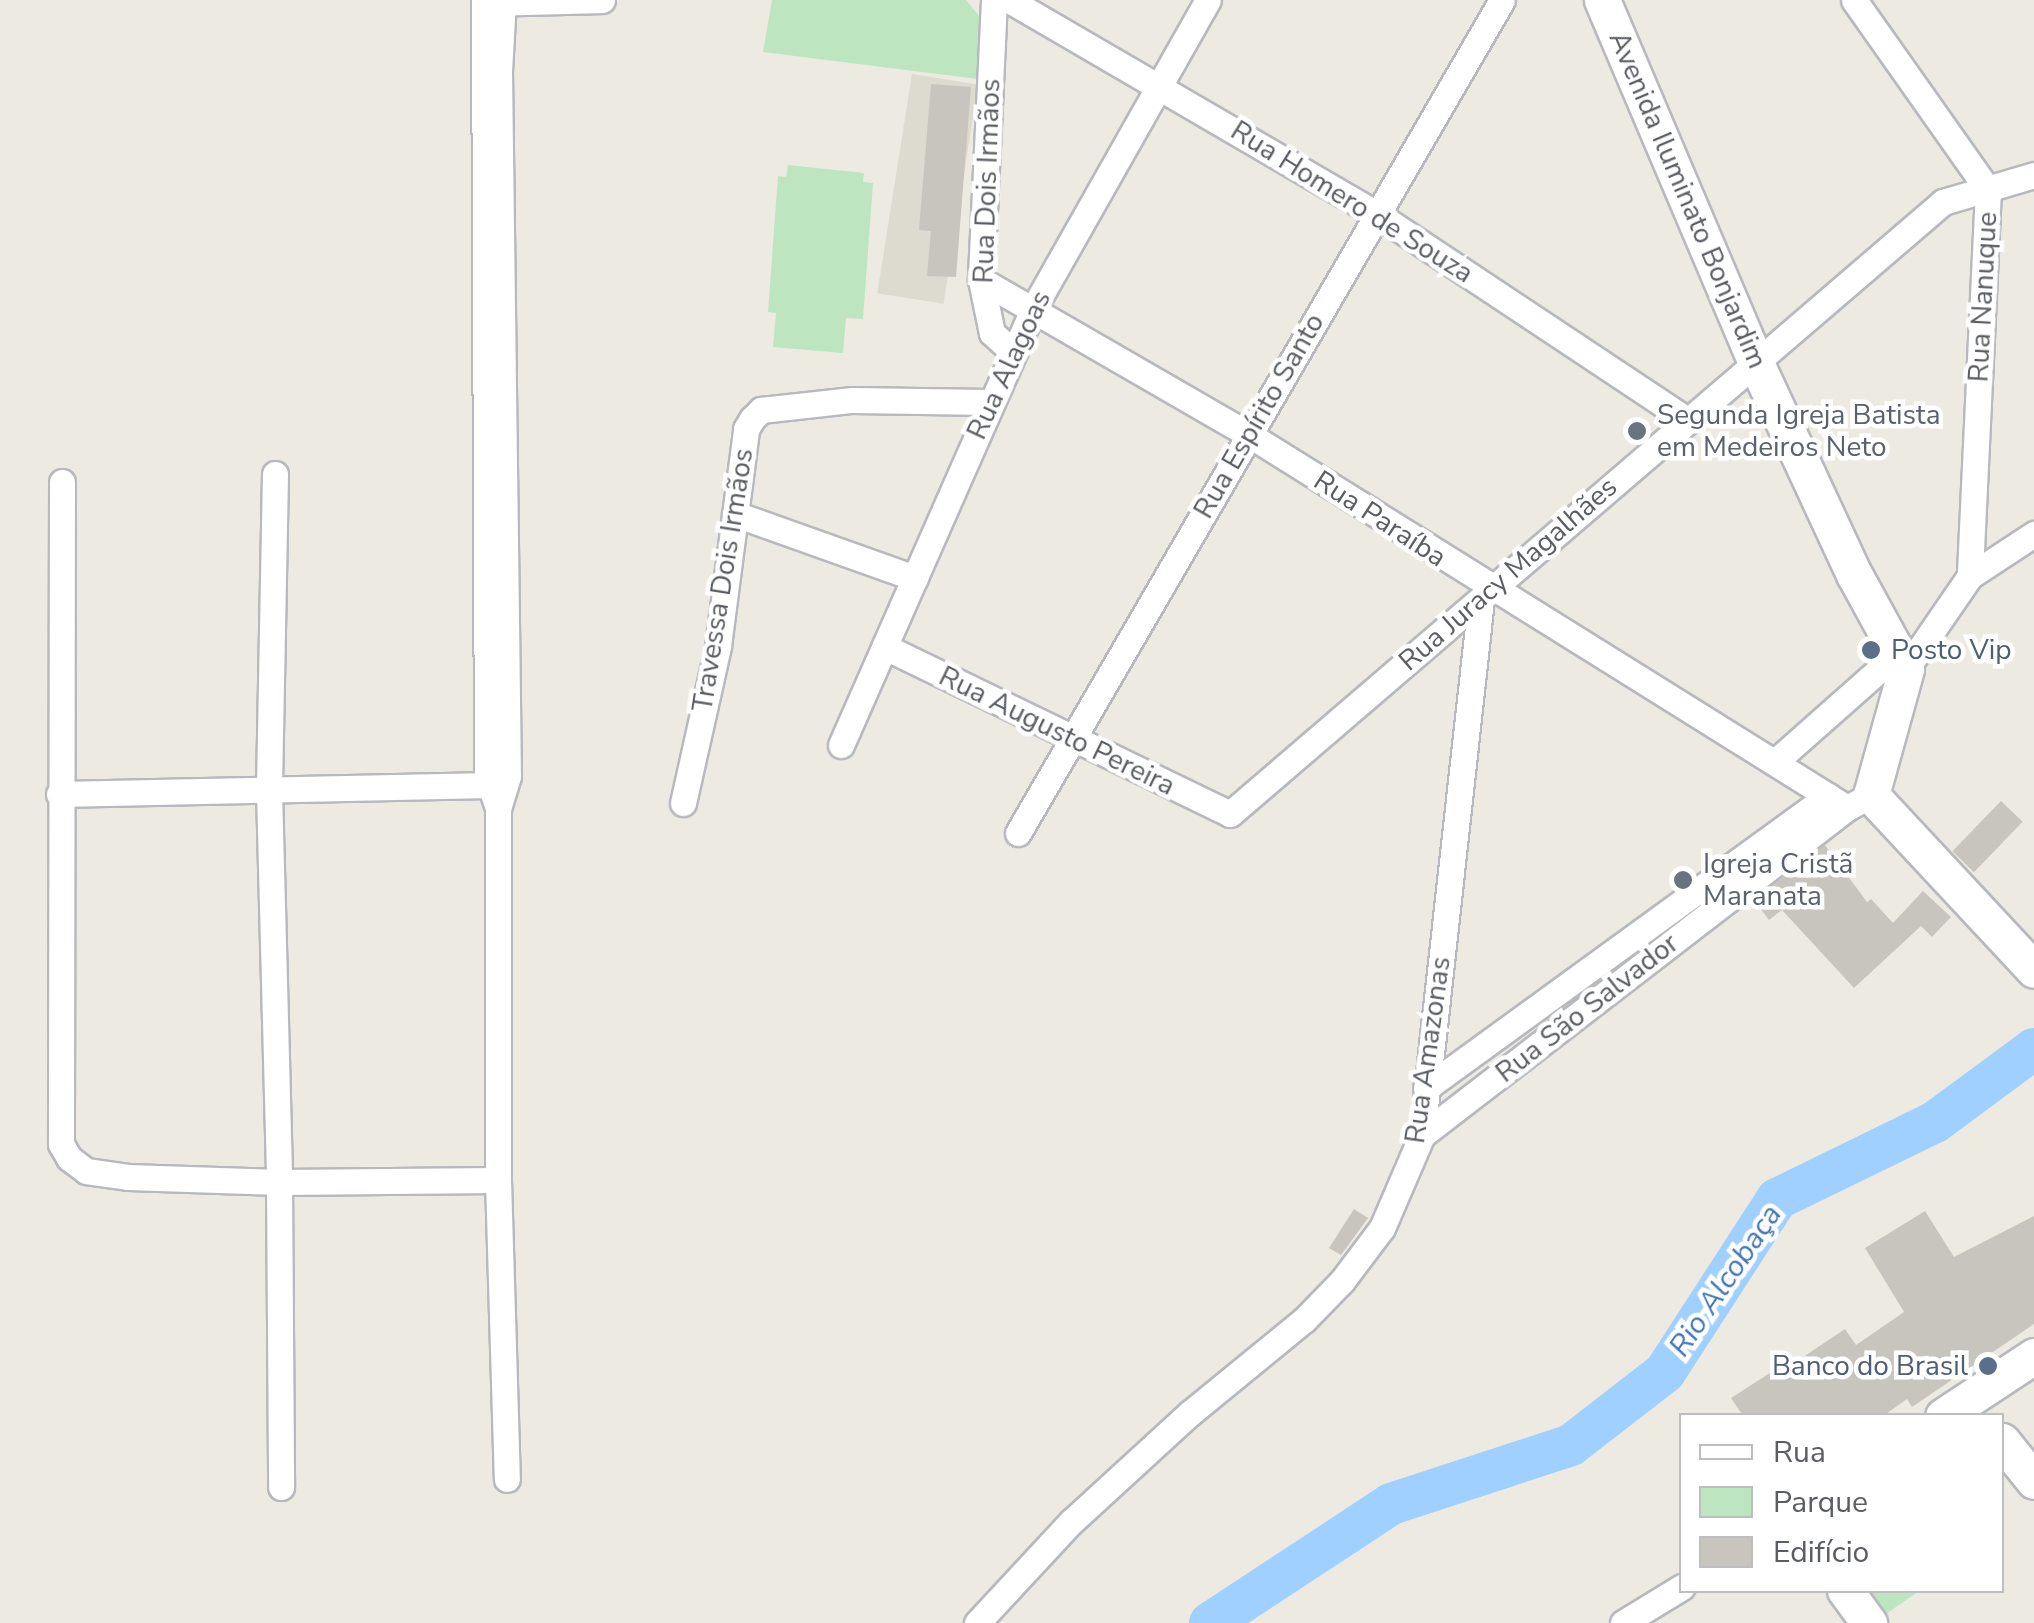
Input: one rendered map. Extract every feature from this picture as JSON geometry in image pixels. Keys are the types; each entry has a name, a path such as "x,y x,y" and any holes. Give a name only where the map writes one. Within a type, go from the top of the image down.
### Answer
{"street":[{"path":"506,1479 498,1180 493,1 602,0"},
{"name":"Rua Dois Irmãos","path":"994,0 982,280 992,333 1013,352"},
{"name":"Rua Homero de Souza","path":"1009,0 1377,214 1686,418"},
{"name":"Rua Alagoas","path":"841,745 1033,309 1208,0"},
{"name":"Rua Espírito Santo","path":"1018,833 1502,0"},
{"name":"Avenida Iluminato Bonjardim","path":"1602,0 1755,360 1854,574 1902,661"},
{"name":"Rua Nanuque","path":"1854,0 1988,190 1970,576"},
{"name":"Rua Juracy Magalhães","path":"1230,814 1686,418 1943,202 2034,174"},
{"name":"Rua Paraíba","path":"982,280 1248,434 1486,595 1776,762 1849,799"},
{"name":"Travessa Dois Irmãos","path":"683,802 718,646 746,429 762,410 866,400 990,402"},
{"path":"275,474 269,792 280,1182 281,1487"},
{"path":"62,482 58,794 61,1144 69,1158 86,1171 128,1177 280,1182 498,1180"},
{"path":"735,514 915,578"},
{"path":"1776,762 1902,661 1970,576 2034,534"},
{"name":"Rua Amazonas","path":"977,1623 1071,1522 1190,1414 1304,1320 1342,1281 1382,1228 1422,1135 1486,595"},
{"name":"Rua Augusto Pereira","path":"884,647 1230,814"},
{"path":"1902,661 1849,799 1955,888 2034,970"},
{"path":"58,794 498,793"},
{"name":"Rua São Salvador","path":"1426,1088 1849,799"},
{"name":"Rua São Salvador","path":"1422,1135 1849,799"},
{"path":"1964,1410 2034,1356"},
{"path":"2004,1444 2034,1481"},
{"path":"1623,1623 1679,1588"},
{"path":"1847,1593 1869,1623"}],"shaded area":[{"path":"912,74 978,84 943,304 877,293"}],"green space":[{"path":"772,0 966,0 980,17 978,79 763,52"},
{"path":"788,165 864,173 863,182 873,183 863,319 846,318 843,353 773,347 776,313 768,312 778,176 786,177"},
{"path":"1872,1593 1916,1593 1886,1614"}],"building":[{"path":"931,84 971,87 956,277 927,276 931,231 919,230"},
{"path":"2001,801 2023,822 1974,872 1952,851"},
{"path":"1825,845 1867,902 1871,899 1893,923 1923,891 1951,917 1932,937 1921,926 1854,988 1782,910 1769,920 1754,900"},
{"path":"1354,1209 1368,1218 1341,1255 1329,1248"},
{"path":"1925,1211 1954,1257 2034,1216 2034,1324 1912,1407 1907,1399 1887,1413 1741,1413 1731,1398 1773,1371 1776,1375 1845,1329 1856,1345 1904,1312 1865,1248"}],"waterway":[{"name":"Rio Alcobaça","path":"1210,1623 1391,1504 1571,1445 1665,1372 1777,1199 1935,1122 2034,1049"}],"place":[{"name":"Segunda Igreja Batista em Medeiros Neto","path":"1637,431"},
{"name":"Posto Vip","path":"1871,650"},
{"name":"Igreja Cristã Maranata","path":"1683,880"},
{"name":"Banco do Brasil","path":"1988,1366"}]}
